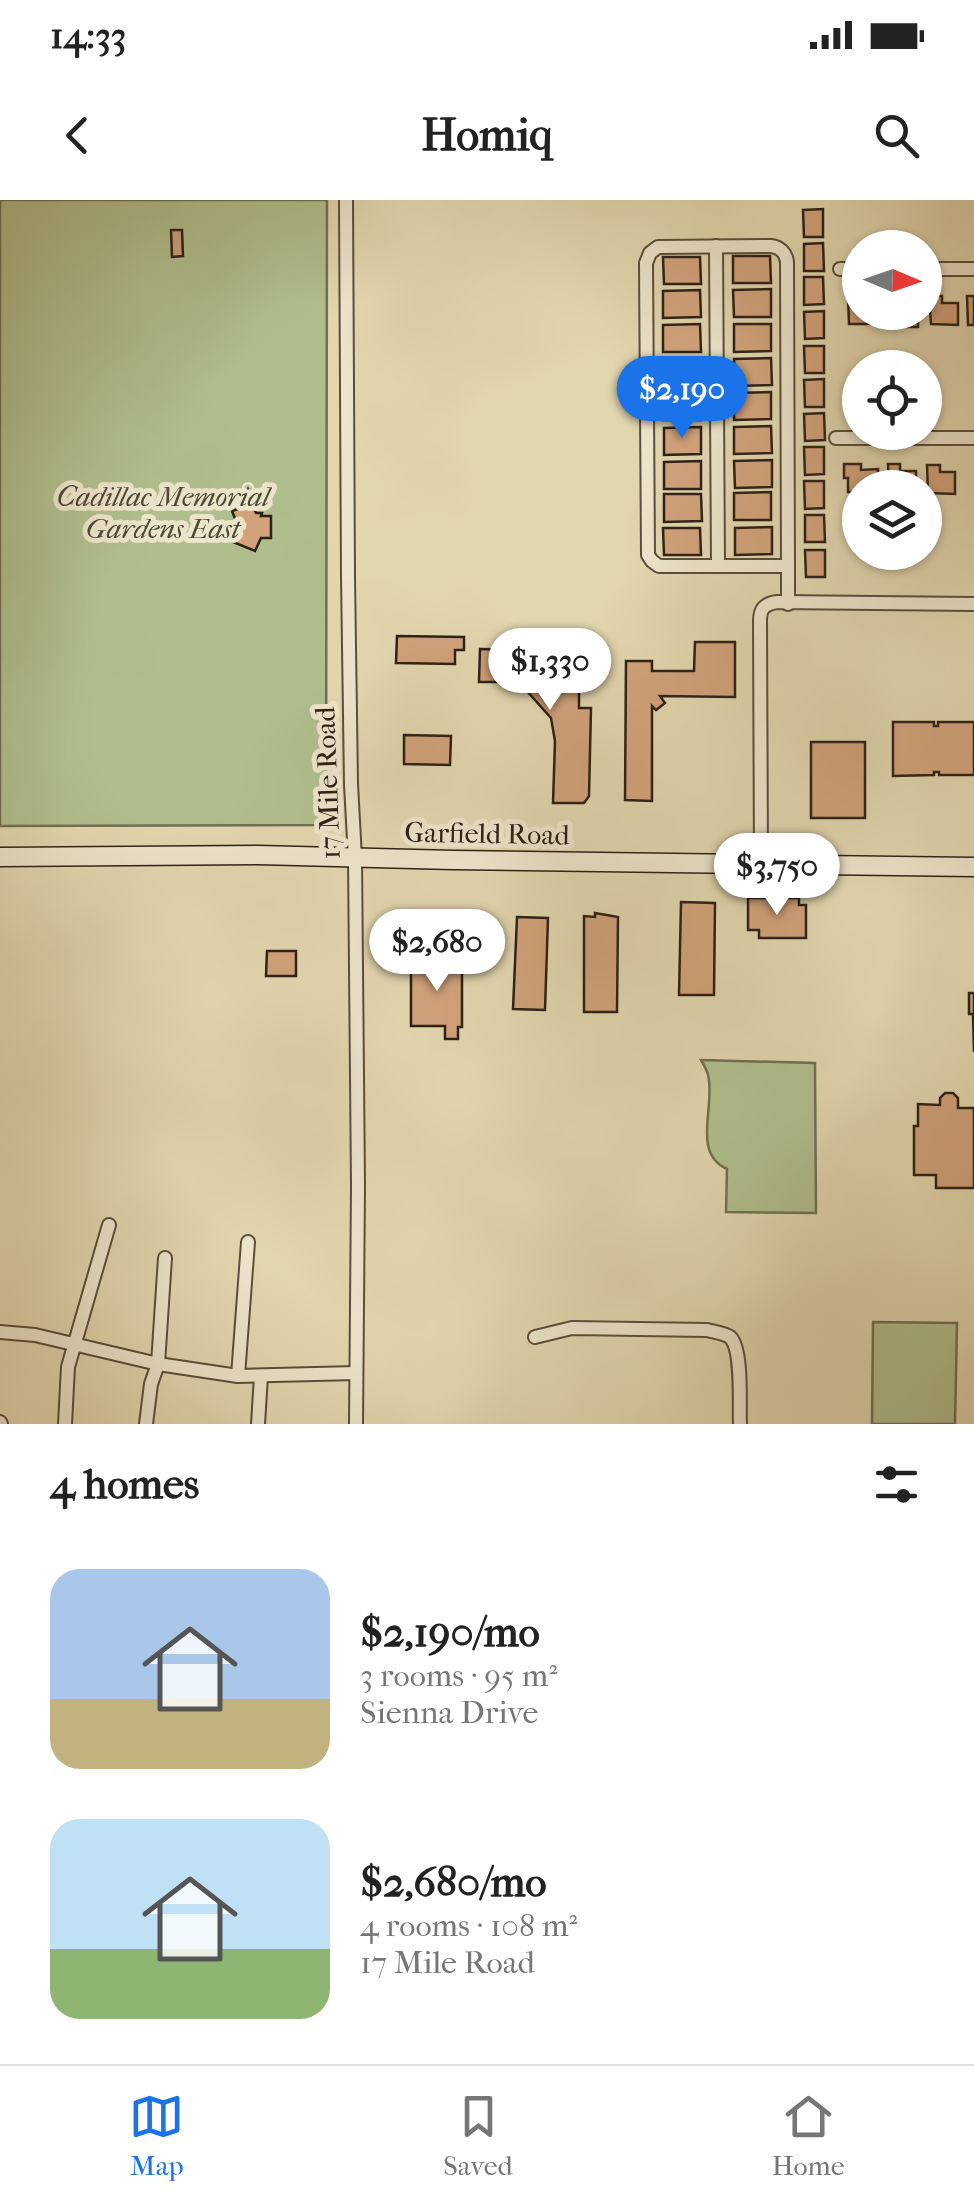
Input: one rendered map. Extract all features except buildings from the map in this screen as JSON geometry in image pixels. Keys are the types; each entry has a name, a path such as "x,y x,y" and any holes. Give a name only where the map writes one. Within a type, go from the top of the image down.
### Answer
{"main road":[{"name":"Garfield Road","path":"0,856 207,854 974,867"}],"street":[{"name":"17 Mile Road","path":"346,200 358,1169 356,1424"},
{"path":"716,246 718,566"},
{"path":"788,566 660,566 652,562 647,548 646,263 650,253 662,247 771,246 783,252 786,262 788,566 788,604"},
{"path":"942,269 974,269"},
{"path":"836,438 974,438"},
{"path":"761,864 760,617 765,606 974,604"},
{"path":"65,1424 65,1388 74,1344 109,1226"},
{"path":"238,1376 248,1242"},
{"path":"146,1424 158,1364 166,1258"},
{"path":"535,1336 572,1328 707,1330 726,1335 732,1339 738,1357 740,1424"},
{"path":"0,1332 35,1335 158,1364 238,1376 356,1372"},
{"path":"258,1424 261,1376"}],"green space":[{"name":"Cadillac Memorial Gardens East","path":"0,200 327,200 326,825 0,826"},
{"path":"701,1060 815,1063 816,1213 726,1212 727,1169 716,1162 707,1140 710,1087"},
{"path":"873,1322 957,1323 955,1424 872,1424"}]}
